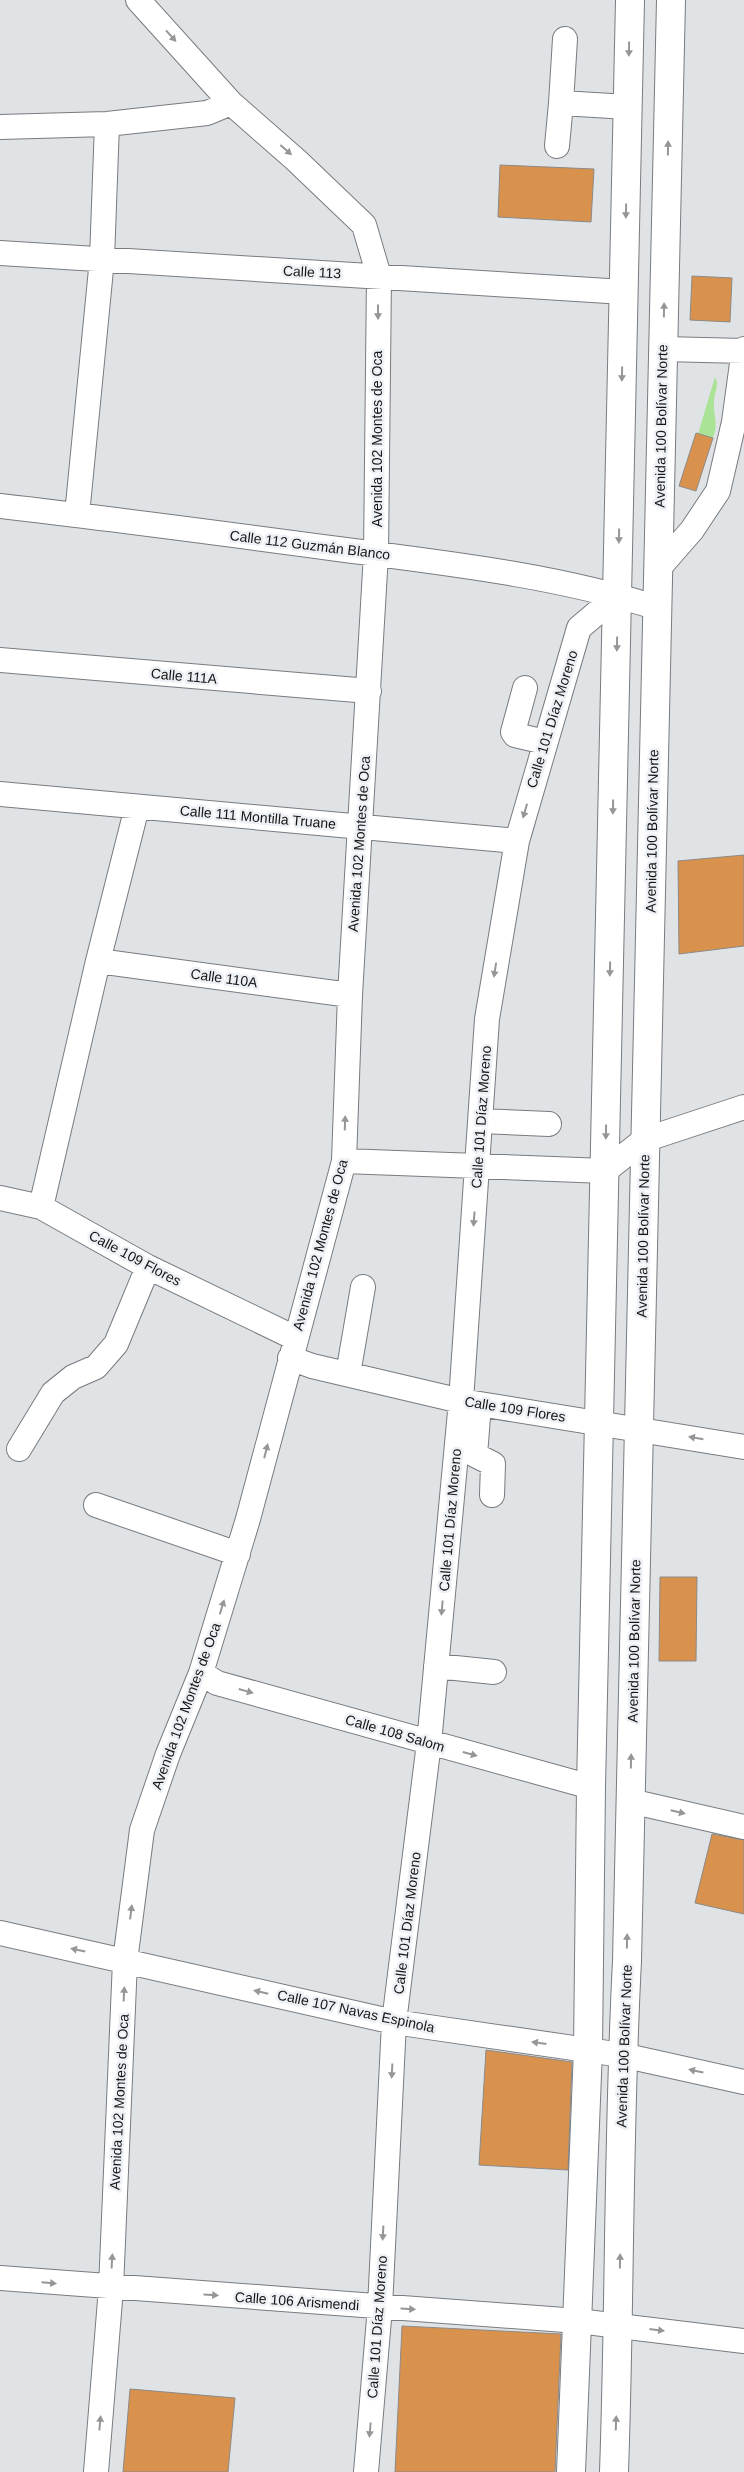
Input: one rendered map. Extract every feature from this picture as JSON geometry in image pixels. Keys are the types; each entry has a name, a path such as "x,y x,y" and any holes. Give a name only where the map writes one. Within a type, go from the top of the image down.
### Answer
{"main road":[{"path":"572,2472 588,2050 591,1787 630,0"},
{"name":"Avenida 100 Bolívar Norte","path":"614,2472 620,2326 622,2055 627,1961 671,0"}],"street":[{"name":"Avenida 102 Montes de Oca","path":"96,2472 110,2288 125,1961 142,1830 168,1754 201,1673 238,1554 292,1348 344,1161 350,995 376,554 379,276 364,225 296,160 231,103 138,0"},
{"path":"557,146 565,39"},
{"path":"0,127 107,124 208,113 231,103"},
{"path":"561,103 628,107"},
{"path":"77,515 102,259 107,124"},
{"name":"Calle 113","path":"0,253 624,292"},
{"path":"658,569 692,530 718,491 739,422 744,350 663,349"},
{"name":"Calle 112 Guzmán Blanco","path":"0,506 376,554 550,581 618,596 658,608"},
{"name":"Calle 101 Díaz Moreno","path":"366,2472 380,2307 394,2022 429,1743 436,1666 470,1403 478,1168 487,1019 517,841 579,628 618,596"},
{"name":"Calle 111A","path":"0,660 369,691"},
{"path":"525,688 513,732 515,735 545,742"},
{"name":"Calle 111 Montilla Truane","path":"0,794 517,841"},
{"path":"41,1207 98,961 137,806"},
{"name":"Calle 110A","path":"98,961 350,995"},
{"path":"344,1161 605,1172 644,1140 744,1107"},
{"path":"481,1122 549,1124"},
{"name":"Calle 109 Flores","path":"0,1198 41,1207 292,1348 348,1374 470,1403 744,1446"},
{"path":"19,1449 53,1393 73,1377 96,1367 116,1344 148,1267"},
{"path":"348,1374 363,1287"},
{"path":"470,1403 475,1455 493,1464 492,1495"},
{"path":"96,1506 238,1554"},
{"path":"436,1666 494,1672"},
{"name":"Calle 108 Salom","path":"201,1673 218,1683 591,1787"},
{"path":"630,1801 744,1827"},
{"name":"Calle 107 Navas Espinola","path":"0,1933 394,2022 622,2055 744,2082"},
{"name":"Calle 106 Arismendi","path":"0,2278 110,2288 578,2321 744,2340"}],"green space":[{"path":"715,377 717,383 714,401 716,428 713,438 698,434"}],"building":[{"path":"500,165 594,169 591,222 498,217"},
{"path":"692,276 732,278 730,322 690,320"},
{"path":"696,433 713,438 696,491 679,486"},
{"path":"744,855 744,946 679,954 678,861"},
{"path":"660,1577 697,1577 696,1661 659,1661"},
{"path":"712,1834 744,1840 744,1914 695,1903"},
{"path":"486,2050 572,2062 568,2170 479,2165"},
{"path":"402,2326 561,2334 555,2472 395,2472"},
{"path":"130,2389 235,2398 228,2472 123,2472"}]}
